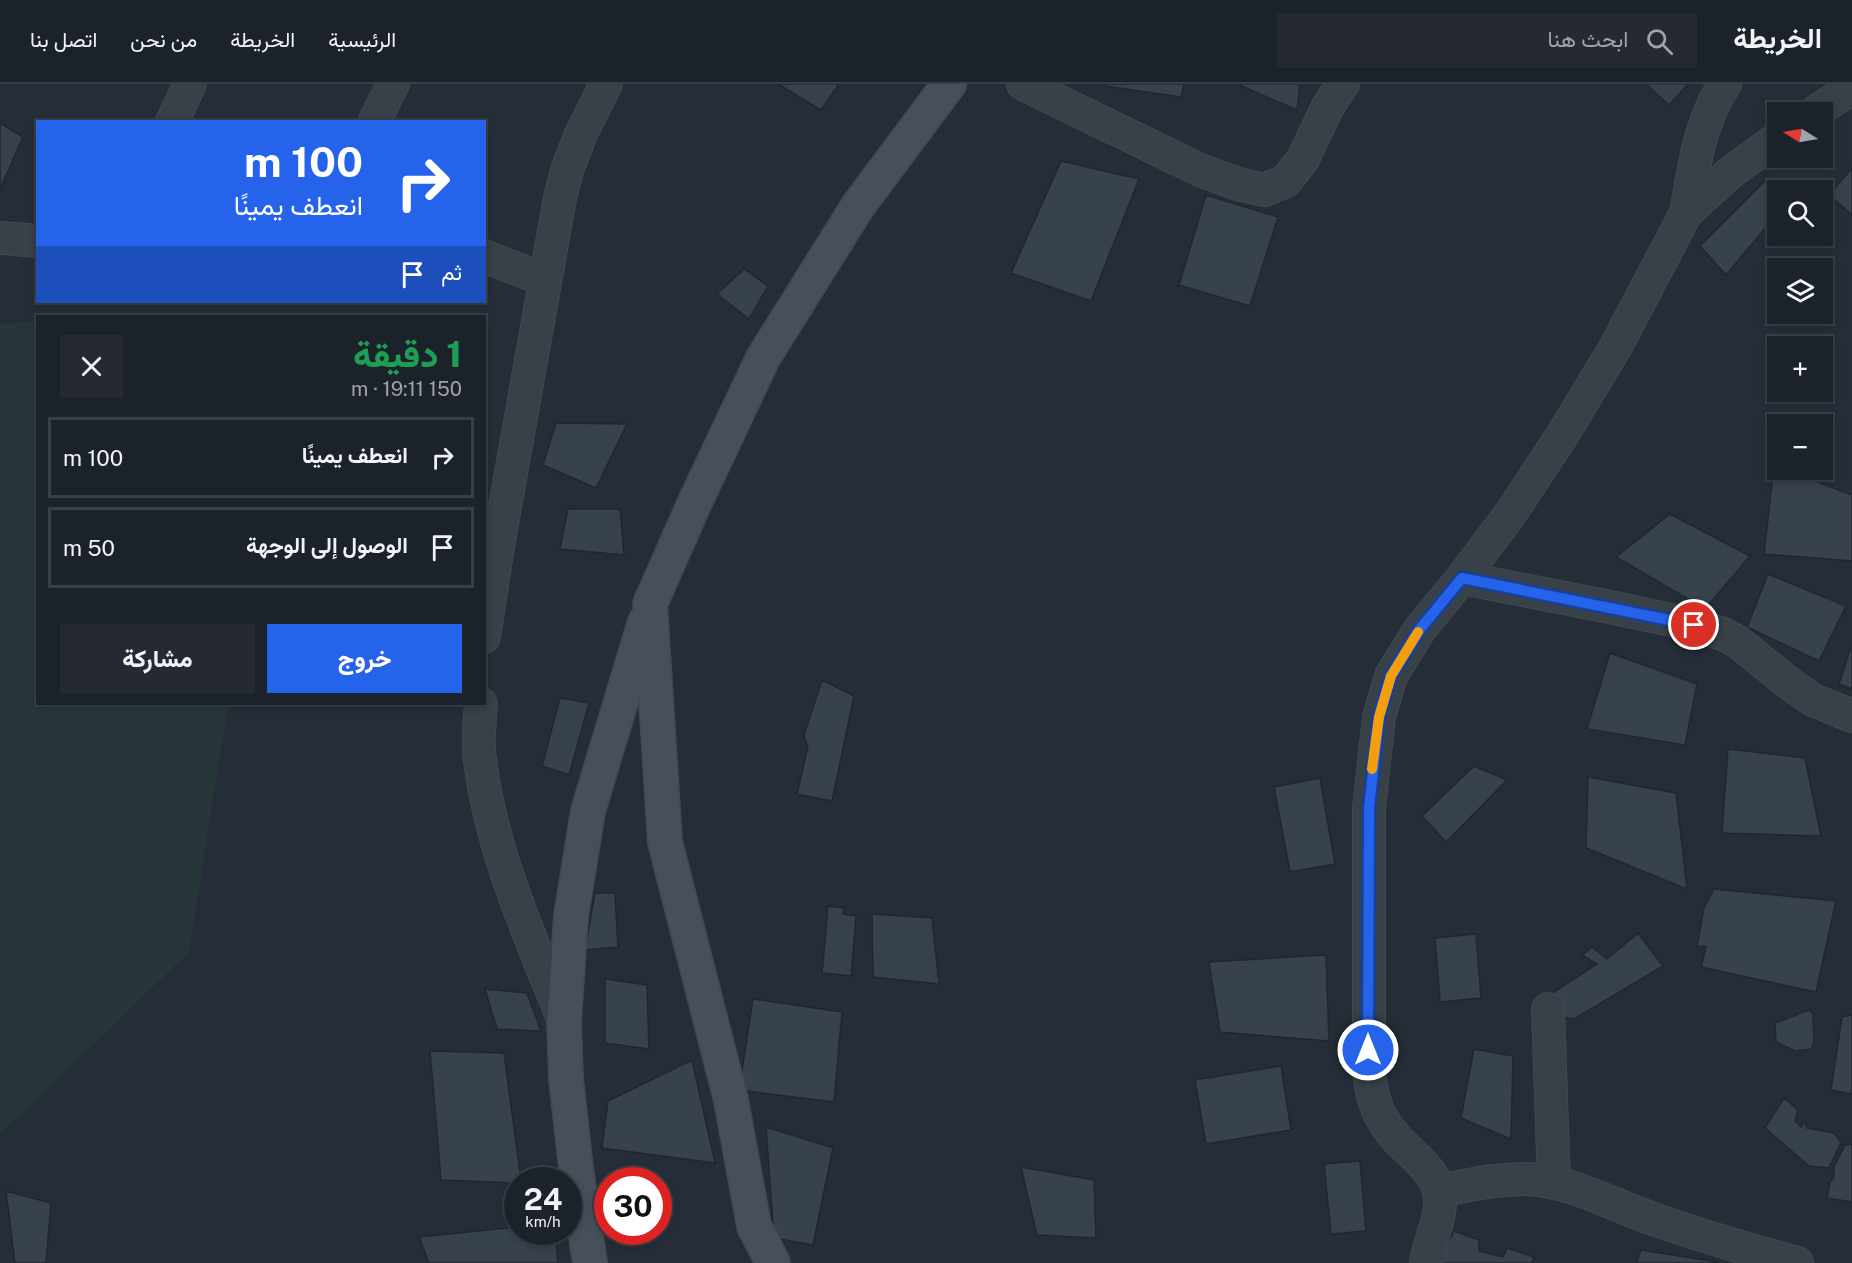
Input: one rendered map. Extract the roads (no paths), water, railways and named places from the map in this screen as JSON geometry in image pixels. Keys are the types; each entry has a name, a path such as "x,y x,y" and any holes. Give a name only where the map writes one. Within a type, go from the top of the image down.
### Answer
{"street":[{"path":"173,120 190,84"},
{"path":"375,120 393,84"},
{"path":"486,624 560,198 568,167 581,134 606,84"},
{"path":"590,1263 566,1079 564,1021 571,916 588,811 620,701 650,604 763,358 858,206 949,84"},
{"path":"1023,84 1200,170 1238,184 1264,190 1286,181 1303,159 1328,106 1343,84"},
{"path":"1426,1263 1439,1211 1439,1191 1419,1159 1398,1140 1380,1117 1371,1096 1369,1071 1369,808 1379,717 1391,676 1420,629 1511,513 1563,434 1615,348 1686,213 1696,156 1704,127 1725,84"},
{"path":"1830,102 1852,88"},
{"path":"1686,213 1731,172 1767,146"},
{"path":"0,238 36,241"},
{"path":"486,256 545,280"},
{"path":"1462,578 1626,610 1723,634 1738,642 1813,700 1852,716"},
{"path":"650,604 665,842 731,1100 754,1226 773,1263"},
{"path":"481,705 479,747 486,796 504,863 532,942 564,1021"},
{"path":"1548,1009 1554,1184"},
{"path":"1439,1191 1509,1180 1532,1179 1577,1189 1665,1223 1797,1263"}]}
